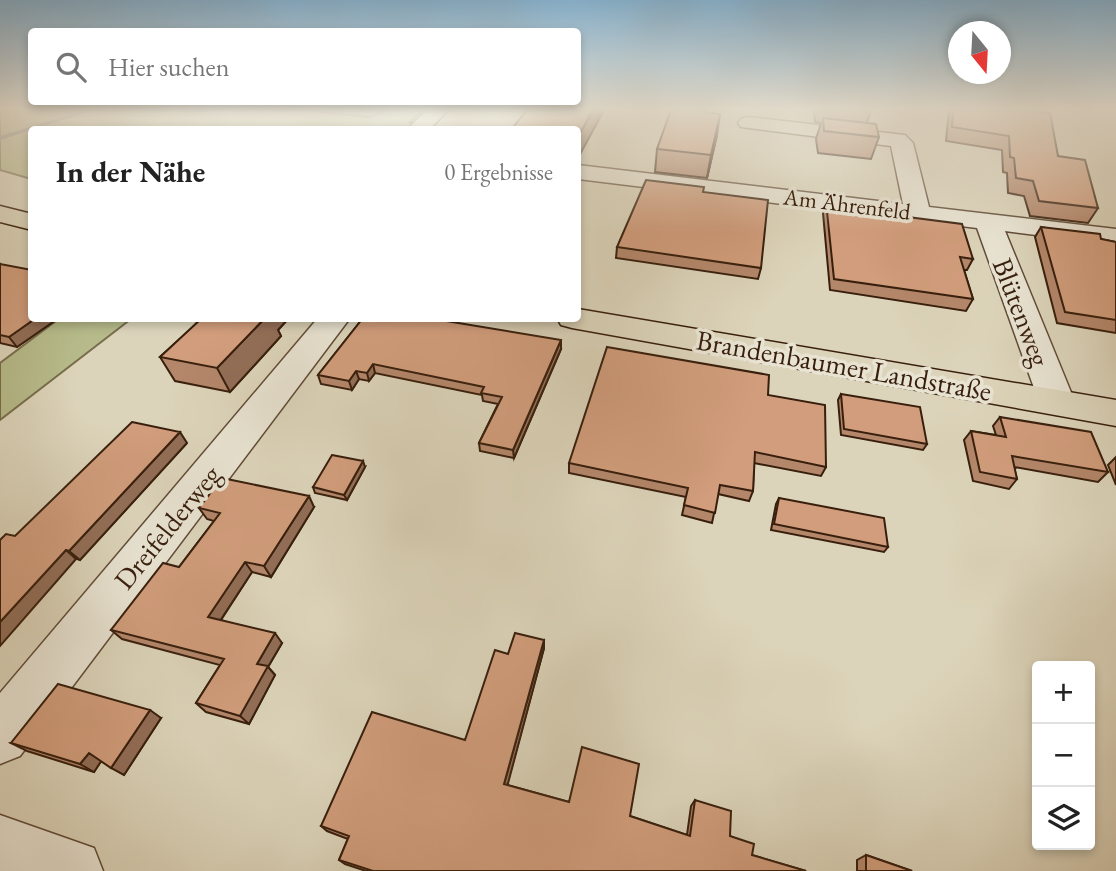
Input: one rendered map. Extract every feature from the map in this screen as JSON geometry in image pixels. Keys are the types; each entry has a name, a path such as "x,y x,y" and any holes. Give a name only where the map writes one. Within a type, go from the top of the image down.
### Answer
{"main road":[{"path":"0,214 28,221"},
{"name":"Brandenbaumer Landstraße","path":"581,320 1116,413"}],"street":[{"path":"904,151 918,213"},
{"name":"Am Ährenfeld","path":"581,172 1116,237"},
{"name":"Blütenweg","path":"988,222 1057,402"},
{"name":"Dreifelderweg","path":"0,736 332,322"},
{"path":"0,846 71,871"}],"green space":[{"path":"0,151 28,151 28,178 0,170"},
{"path":"55,322 127,322 0,420 0,363"}],"building":[{"path":"672,151 712,151 711,155"},
{"path":"1010,151 1057,151 1058,156 1085,160 1098,208 1039,201 1033,181 1016,178 1014,158 1010,157"},
{"path":"646,180 704,187 703,192 768,200 761,268 617,247"},
{"path":"826,202 868,207 869,212 962,224 973,259 960,257 973,299 834,279"},
{"path":"1041,227 1100,234 1101,239 1116,242 1116,320 1065,312"},
{"path":"0,264 28,269 28,322 30,322 9,337 0,335"},
{"path":"198,322 261,322 217,368 160,357"},
{"path":"360,322 452,322 561,340 513,450 479,443 502,397 481,393 484,387 373,364 367,373 356,371 349,381 318,375"},
{"path":"607,347 769,375 768,395 825,405 826,467 755,452 753,491 720,485 715,513 684,505 688,488 569,463"},
{"path":"841,394 920,407 927,444 844,429"},
{"path":"1000,417 1091,432 1108,472 1012,456 1017,479 980,472 971,431 1006,437"},
{"path":"132,422 180,432 0,622 0,540 6,534 15,536"},
{"path":"332,455 363,461 344,495 313,487"},
{"path":"222,478 309,496 264,566 245,562 208,617 275,633 257,664 268,666 240,716 196,703 224,659 111,630 163,563 179,567 220,513 199,508"},
{"path":"779,498 884,518 888,547 774,524"},
{"path":"515,633 544,640 504,784 569,802 582,747 639,764 630,816 690,836 695,800 731,811 730,836 754,844 752,855 806,871 373,871 339,860 349,836 321,826 372,712 465,740 495,650 508,654"},
{"path":"58,684 150,710 111,768 89,753 80,764 11,743"},
{"path":"866,855 912,871 866,871"}]}
